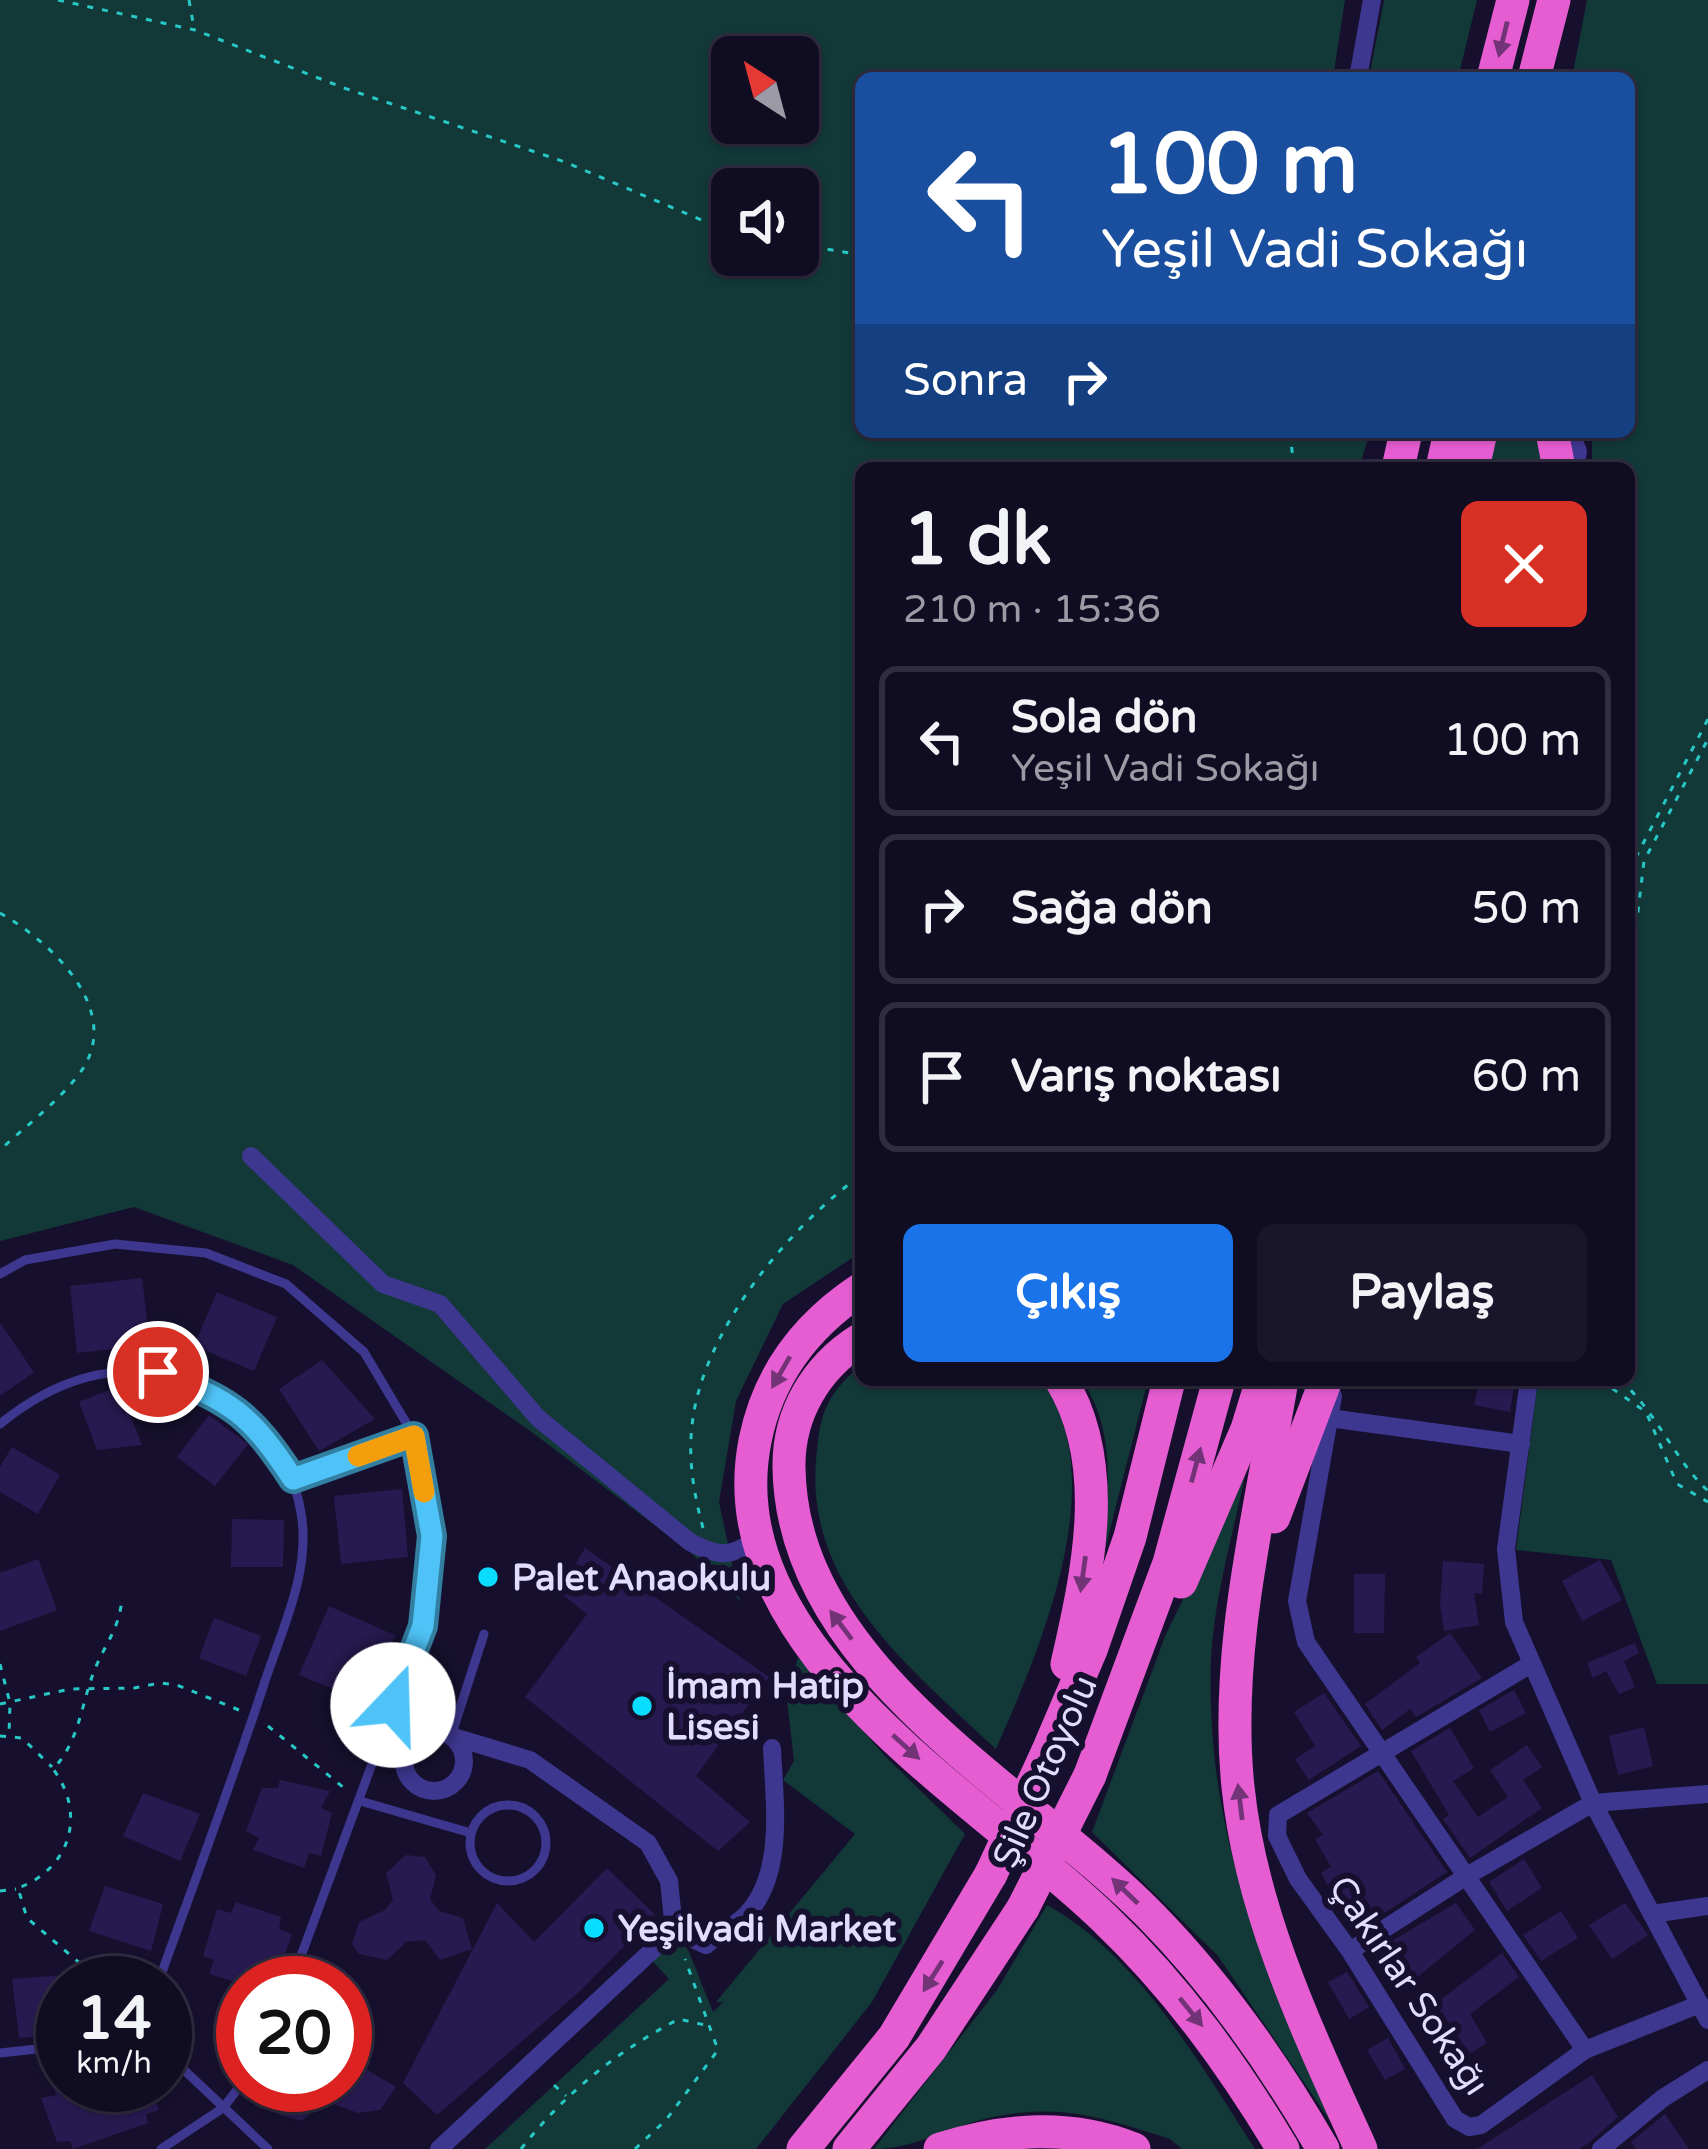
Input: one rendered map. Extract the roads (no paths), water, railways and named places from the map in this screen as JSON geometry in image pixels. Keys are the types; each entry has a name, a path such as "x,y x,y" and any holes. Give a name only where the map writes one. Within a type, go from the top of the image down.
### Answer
{"highway":[{"path":"1495,72 1513,0"},
{"path":"1536,72 1556,0"},
{"path":"1547,72 1556,0"},
{"path":"1449,462 1473,443"},
{"path":"855,1294 802,1338 778,1372 760,1413 752,1457 759,1538 776,1588 838,1681 938,1777 1138,1952 1214,2040 1283,2149"},
{"path":"855,1344 816,1378 796,1416 788,1454 789,1508 829,1609 897,1691 1113,1879 1200,1968 1238,2016 1323,2149"},
{"path":"1047,1753 1074,1631 1092,1486 1084,1423 1064,1386"},
{"name":"Şile Otoyolu","path":"803,2149 894,2037 991,1874 1090,1650 1130,1537 1168,1386"},
{"name":"Şile Otoyolu","path":"849,2149 931,2048 1024,1908 1090,1774 1119,1708 1169,1563 1217,1386"},
{"path":"1119,1708 1181,1583 1247,1429 1260,1386"},
{"path":"1281,1386 1248,1586 1235,1707 1245,1835 1281,1959 1360,2149"},
{"path":"1248,1586 1324,1386"},
{"path":"940,2149 992,2134 1059,2130 1134,2149"}],"street":[{"path":"1359,72 1372,0"},
{"path":"251,1156 383,1284 440,1304 538,1418 602,1475 690,1542 718,1556 735,1554 759,1538"},
{"path":"1334,1386 1297,1601 1306,1642 1586,2050"},
{"path":"1528,1386 1507,1549 1514,1622 1593,1803 1704,2012"},
{"path":"1329,1418 1521,1444"},
{"path":"293,1479 414,1436"},
{"path":"1383,1753 1531,1664"},
{"path":"452,1736 530,1760 648,1843 669,1881 674,1930"},
{"path":"674,1930 706,1945 748,1913 769,1872 776,1822 772,1748"},
{"name":"Çakırlar Sokağı","path":"1383,1753 1278,1815 1277,1836 1298,1879 1350,1951 1455,2119 1480,2126 1586,2050 1704,2012"},
{"path":"1350,1951 1593,1803 1708,1794"},
{"path":"1652,1914 1708,1906"},
{"path":"439,2149 674,1930"},
{"path":"1600,2149 1663,2098 1708,2070"}],"lane":[{"path":"0,1274 25,1260 115,1244 206,1252 286,1284 364,1352 414,1436 432,1536 423,1626 301,1956"},
{"path":"0,1424 38,1393 96,1375 158,1372 214,1395 258,1426 293,1479 302,1516 303,1566 168,1956"},
{"path":"452,1736 484,1634"},
{"path":"360,1801 471,1833"},
{"path":"495,1807 519,1807 544,1830 544,1854 529,1875 503,1881 480,1870 470,1846 471,1833 484,1813 495,1807"},
{"path":"0,2053 36,2049"},
{"path":"192,2078 216,2101"},
{"path":"161,2149 217,2112"},
{"path":"227,2112 268,2149"}],"place":[{"name":"Palet Anaokulu","path":"488,1577"},
{"name":"İmam Hatip Lisesi","path":"642,1706"},
{"name":"Yeşilvadi Market","path":"594,1928"}]}
